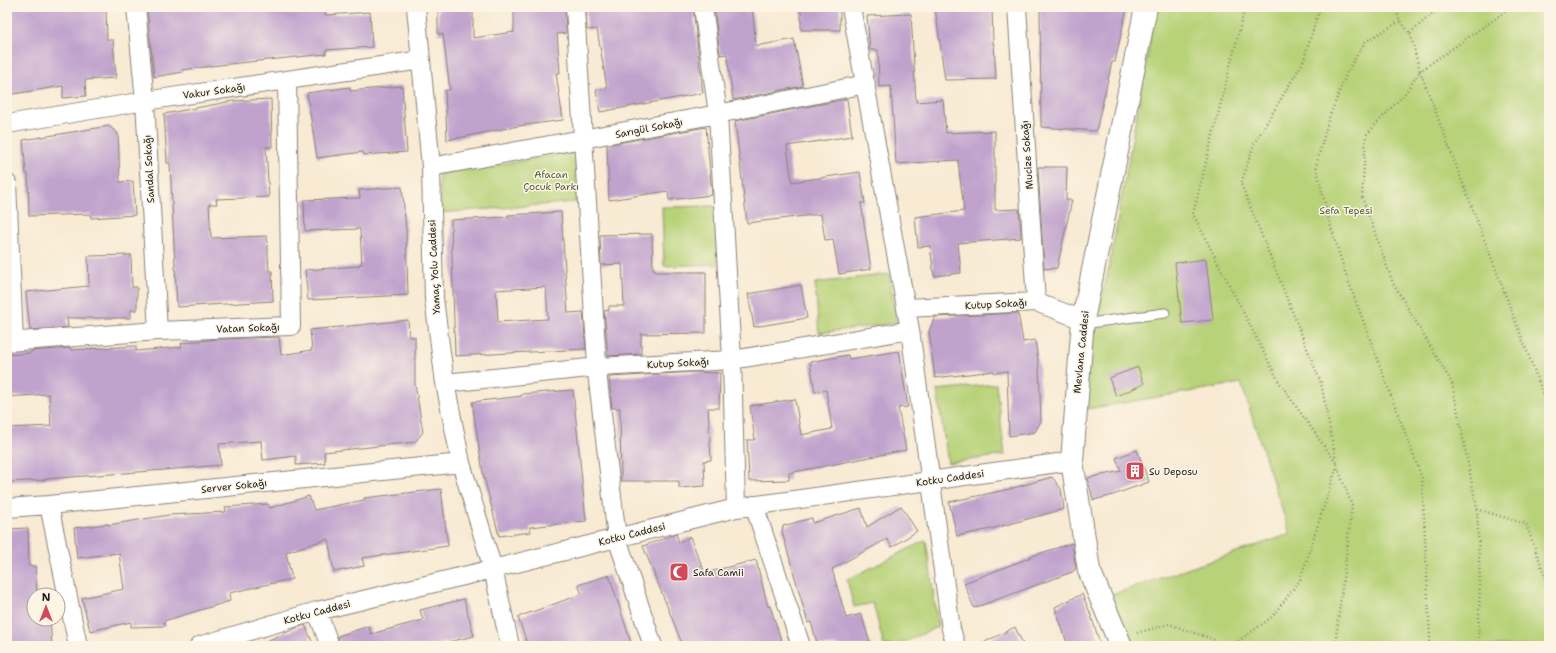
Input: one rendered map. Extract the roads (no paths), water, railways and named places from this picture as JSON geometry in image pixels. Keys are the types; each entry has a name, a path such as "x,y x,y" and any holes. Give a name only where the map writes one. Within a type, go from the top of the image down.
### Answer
{"street":[{"name":"Sandal Sokağı","path":"136,7 145,100 158,331"},
{"name":"Yamaç Yolu Caddesi","path":"416,7 431,167 434,299 445,383 461,464 493,569 510,646"},
{"path":"575,7 598,366 617,538 654,646"},
{"path":"704,7 718,114 732,360 736,508"},
{"path":"851,7 910,330 951,629 956,646"},
{"name":"Mucize Sokağı","path":"1018,7 1036,302"},
{"name":"Mevlana Caddesi","path":"1120,642 1089,570 1072,461 1082,322 1146,7"},
{"name":"Vakur Sokağı","path":"7,124 145,100 421,60"},
{"name":"Vatan Sokağı","path":"11,342 158,331 291,326 287,80"},
{"name":"Sarıgül Sokağı","path":"431,167 583,140 866,84"},
{"path":"7,183 11,342"},
{"name":"Kutup Sokağı","path":"906,308 1036,302 1082,322"},
{"name":"Kutup Sokağı","path":"445,383 598,366 732,360 910,330"},
{"name":"Kotku Caddesi","path":"199,646 317,611 493,569 736,508 1072,461"},
{"name":"Server Sokağı","path":"7,508 461,464"},
{"path":"49,505 78,646"},
{"path":"754,505 801,646"},
{"path":"317,611 330,646"}],"lane":[{"path":"1082,322 1166,313"}],"place":[{"name":"Su Deposu","path":"1135,471"},
{"name":"Safa Camii","path":"679,572"}],"park label":[{"name":"Afacan Çocuk Parkı","path":"551,180"},
{"name":"Sefa Tepesi","path":"1346,210"}]}
